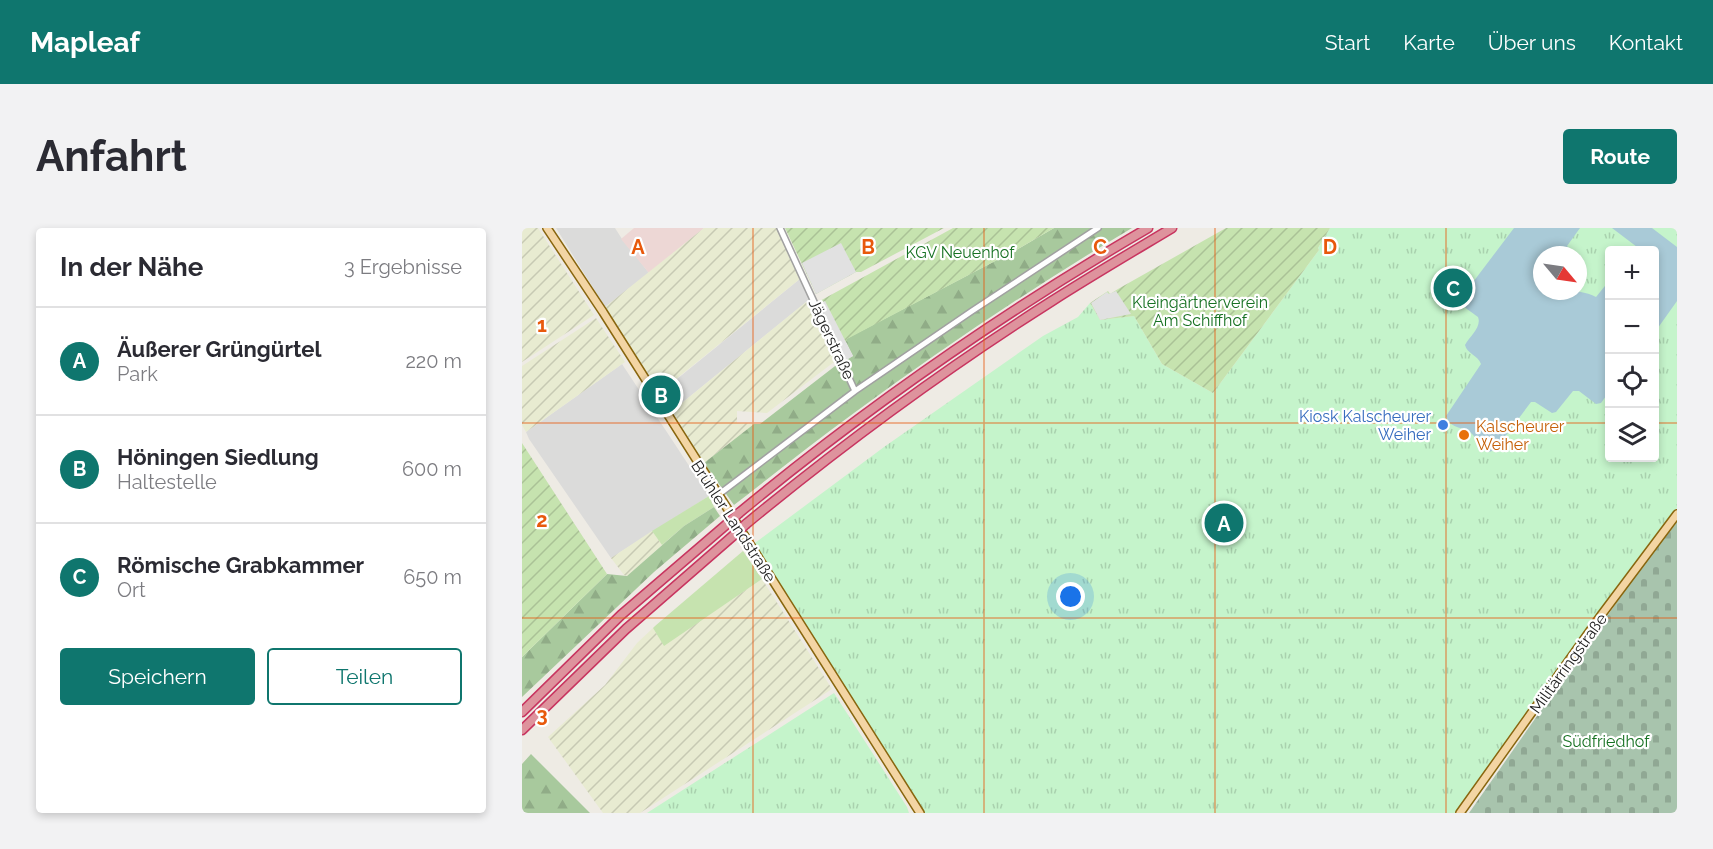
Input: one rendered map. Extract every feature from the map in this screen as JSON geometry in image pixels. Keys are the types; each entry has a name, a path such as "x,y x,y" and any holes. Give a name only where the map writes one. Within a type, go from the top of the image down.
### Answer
{"highway":[{"path":"522,712 621,615 739,513 860,417 983,330 1148,228"},
{"path":"522,730 626,629 746,524 814,469 942,375 1050,302 1172,228"}],"main road":[{"name":"Brühler Landstraße","path":"548,228 921,813"},
{"name":"Militärringstraße","path":"1460,813 1602,614 1677,514"}],"street":[{"name":"Jägerstraße","path":"718,495 855,391 780,228"},
{"path":"855,391 972,310 1098,228"}],"shaded area":[{"path":"556,228 615,228 649,273 605,307"},
{"path":"634,228 704,228 649,273 621,239"},
{"path":"841,243 856,272 816,294 802,263"},
{"path":"801,278 810,299 672,411 661,392"},
{"path":"1116,291 1131,314 1100,320 1091,303 1107,292 1109,294"},
{"path":"825,301 853,356 845,361 818,304"},
{"path":"622,364 709,496 611,558 526,432"}],"green space":[{"path":"522,228 538,228 594,315 522,362"},
{"path":"704,228 776,228 801,278 660,392 605,307"},
{"path":"785,228 944,228 816,294"},
{"name":"KGV Neuenhof","path":"953,228 1054,228 847,339 838,347 818,302"},
{"path":"1054,228 1132,228 1026,294 922,364 734,505 704,463 754,424 760,424 839,363 853,356 846,339"},
{"name":"Kleingärtnerverein Am Schiffhof","path":"1226,228 1330,228 1319,250 1213,393 1162,364 1134,316 1100,320 1090,303 1108,291 1110,294"},
{"path":"1330,228 1677,228 1677,508 1593,620 1455,813 924,813 771,573 755,543 884,447 1043,336 1078,317 1090,303 1100,320 1134,316 1162,364 1213,393 1319,250"},
{"path":"806,302 811,303 838,359 767,413 737,411 737,423 754,424 704,463 672,411"},
{"path":"596,318 625,362 526,432 522,425 522,366"},
{"path":"522,443 607,574 522,657"},
{"path":"709,496 714,507 684,526 662,545 652,531"},
{"path":"714,507 720,516 654,572 522,697 522,657 607,574 627,576 684,526"},
{"name":"Südfriedhof","path":"1677,522 1677,813 1469,813 1645,562"},
{"path":"652,531 662,545 627,576 624,575 611,558"},
{"path":"743,551 762,579 664,646 653,628"},
{"path":"762,579 832,689 640,813 603,813 548,737 605,685 637,643 653,628 664,645"},
{"path":"834,693 909,813 647,813"},
{"path":"531,754 590,813 522,813 522,764"}],"water":[{"name":"Kalscheurer Weiher","path":"1514,228 1580,228 1567,246 1533,246 1533,300 1587,300 1587,294 1596,297 1605,286 1605,398 1601,403 1596,404 1579,391 1573,391 1556,412 1552,413 1535,402 1531,402 1495,450 1489,452 1470,432 1451,424 1446,416 1481,364 1465,345 1477,328 1478,317 1464,307 1461,298"},
{"path":"1612,228 1652,228 1677,247 1677,301 1659,326 1659,246 1636,246"}],"place":[{"name":"Römische Grabkammer","path":"1453,288"},
{"name":"Höningen Siedlung","path":"661,395"},
{"name":"Kiosk Kalscheurer Weiher","path":"1443,425"},
{"name":"Kalscheurer Weiher","path":"1464,435"},
{"name":"Äußerer Grüngürtel","path":"1224,523"}]}
